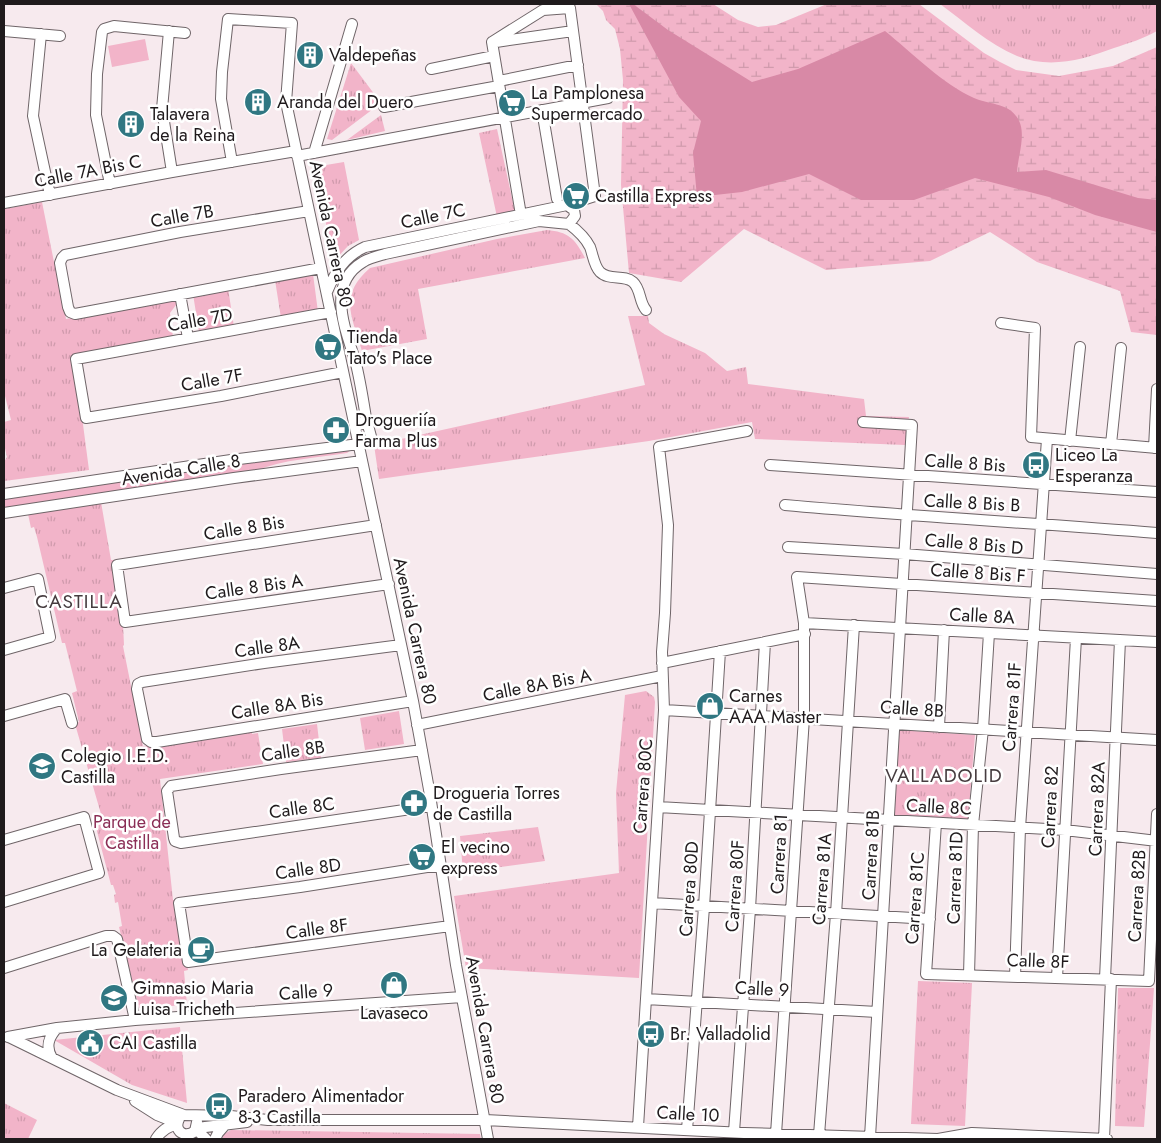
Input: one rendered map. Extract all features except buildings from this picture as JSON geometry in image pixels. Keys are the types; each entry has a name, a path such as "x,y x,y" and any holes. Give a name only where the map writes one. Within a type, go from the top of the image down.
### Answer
{"street":[{"path":"492,42 543,10 570,8 582,103"},
{"name":"Avenida Carrera 80","path":"232,162 222,99 222,72 228,19 292,23 286,102 413,701 432,806 462,997 488,1139"},
{"path":"314,153 352,24"},
{"path":"110,184 96,115 100,41 104,29 114,26 186,33"},
{"path":"492,42 573,30"},
{"path":"4,31 60,36"},
{"path":"169,32 162,109 172,172"},
{"path":"41,34 33,116 50,195"},
{"path":"492,42 520,209"},
{"path":"431,68 494,56"},
{"path":"384,107 578,65"},
{"name":"Calle 7A Bis C","path":"4,203 232,162 314,153 608,98"},
{"name":"Calle 7C","path":"326,293 346,259 366,247 567,205 595,196 582,103"},
{"path":"542,110 557,199"},
{"path":"567,205 574,210 576,216 569,224 585,238 597,268 602,274 609,277 632,280 637,286 643,307 646,310"},
{"name":"Calle 7B","path":"180,294 75,314 70,312 68,307 60,263 65,255 180,232 309,211"},
{"name":"Calle 7C","path":"366,418 340,294 343,284 356,267 364,260 385,254 539,222 569,224"},
{"path":"188,338 180,294 321,268"},
{"name":"Calle 7D","path":"86,418 76,359 331,312"},
{"path":"1001,323 1035,328 1031,437 1155,448 1157,389"},
{"path":"1070,441 1080,347"},
{"path":"1111,444 1121,348"},
{"name":"Calle 7F","path":"86,418 221,396 343,372"},
{"path":"355,428 363,423 366,418"},
{"path":"359,444 372,440 366,418"},
{"name":"Carrera 81B","path":"863,422 912,425 870,1137"},
{"name":"Carrera 80C","path":"638,1127 664,710 662,662 668,525 660,447 747,431"},
{"name":"Carrera 81F","path":"1015,977 1020,828 1047,439"},
{"name":"Avenida Calle 8","path":"4,494 231,460 359,444"},
{"name":"Avenida Calle 8","path":"4,513 234,478 362,461"},
{"name":"Calle 8 Bis","path":"770,465 1157,492"},
{"name":"Calle 8 Bis B","path":"785,505 906,516 1157,533"},
{"name":"Calle 8 Bis","path":"125,622 117,565 376,525"},
{"name":"Calle 8 Bis D","path":"788,547 1157,574"},
{"name":"Calle 8 Bis F","path":"797,577 1157,601"},
{"name":"Carrera 81","path":"776,1134 804,718 805,629 797,577"},
{"path":"4,588 38,579 50,637 4,650"},
{"name":"Calle 8 Bis A","path":"125,622 388,584"},
{"name":"Calle 8A","path":"805,629 854,625 1157,642"},
{"name":"Carrera 81A","path":"819,1135 836,914 854,625"},
{"path":"662,662 765,642 805,629"},
{"path":"939,727 944,630"},
{"name":"Carrera 81D","path":"969,975 973,825 983,729 989,633"},
{"name":"Carrera 82","path":"1057,978 1076,638"},
{"name":"Carrera 82A","path":"1105,1139 1112,835 1120,640"},
{"name":"Carrera 80F","path":"734,1132 750,909 765,642"},
{"name":"Calle 8A","path":"147,739 137,689 138,684 264,663 401,645"},
{"name":"Carrera 80D","path":"687,1130 704,906 720,651"},
{"name":"Calle 8A Bis A","path":"417,725 662,676"},
{"path":"4,716 65,700 72,723"},
{"name":"Calle 8A Bis","path":"147,739 151,742 156,742 413,701"},
{"name":"Calle 8B","path":"664,710 1157,740"},
{"name":"Calle 8B","path":"178,842 174,838 167,791 169,787 281,769 422,750"},
{"name":"Calle 8C","path":"178,842 432,806"},
{"name":"Calle 8C","path":"658,807 1065,830 1157,840"},
{"name":"Carrera 82B","path":"1149,980 1154,941 1157,814"},
{"path":"4,840 84,817 99,872 4,902"},
{"name":"Carrera 81C","path":"926,974 936,823"},
{"name":"Calle 8D","path":"188,962 179,903 300,887 427,867 441,867"},
{"path":"652,904 930,920"},
{"name":"Calle 8F","path":"188,962 450,926"},
{"path":"4,968 106,936 113,936 117,939 135,1020"},
{"name":"Calle 8F","path":"926,974 1149,980"},
{"name":"Calle 9","path":"7,1038 57,1028 135,1020 462,997"},
{"name":"Calle 9","path":"646,999 877,1012"},
{"path":"52,1058 49,1053 48,1044 57,1028"},
{"path":"7,1038 182,1122 185,1134 196,1133 206,1139"},
{"path":"117,1090 157,1115 182,1122"},
{"path":"157,1115 157,1137"},
{"name":"Calle 10","path":"182,1122 231,1116 268,1120 485,1120 870,1137 938,1139 972,1133 1105,1139"},
{"path":"157,1137 171,1126 196,1119 196,1133"},
{"name":"Calle 10","path":"196,1133 225,1125 268,1120"},
{"path":"215,1139 225,1125"}],"green space":[{"path":"596,4 713,4 738,20 758,27 776,25 827,4 919,4 984,53 1000,62 1016,70 1059,76 1113,66 1157,47 1157,335 1131,332 1120,291 1037,262 990,232 930,261 826,270 744,229 681,282 629,273 621,185 623,80 620,49 615,29 606,20 603,11"},
{"path":"940,4 1157,4 1157,31 1136,41 1090,56 1066,61 1042,62 1029,60 1006,51"},
{"path":"145,39 149,60 112,67 108,46"},
{"path":"351,63 381,103 332,140 327,139"},
{"path":"381,115 385,131 347,140"},
{"path":"497,129 515,212 497,217 479,133"},
{"path":"344,162 359,240 348,246 334,261 314,167"},
{"path":"42,202 54,262 57,265 66,319 177,299 176,305 170,313 173,337 74,356 89,470 4,481 4,462 7,457 4,444 4,422 11,420 4,392 4,209"},
{"path":"547,230 566,235 574,241 585,258 418,289 427,339 362,351 350,307 354,288 360,278 370,268 497,239"},
{"path":"313,274 318,312 281,318 275,280"},
{"path":"228,288 234,327 199,332 193,294"},
{"path":"628,316 648,316 649,323 664,334 705,353 727,371 746,367 748,384 864,399 866,416 909,417 905,445 755,439 752,422 649,441 379,479 374,445 645,385"},
{"path":"349,447 351,450 347,453 289,461 255,471 4,509 4,498"},
{"name":"Parque de Castilla","path":"101,502 111,560 115,560 123,624 123,646 143,746 252,732 252,734 258,733 263,764 160,779 173,900 178,900 188,970 184,971 187,1005 139,1008 119,927 122,926 118,902 115,903 114,895 116,894 113,885 111,885 93,816 101,814 75,724 79,722 72,693 77,691 65,643 62,643 37,537 34,527 31,528 28,514"},
{"path":"646,691 654,697 655,702 639,978 466,968 454,896 619,873 616,793 625,695"},
{"path":"399,711 404,744 365,750 360,718"},
{"path":"317,724 321,758 286,762 282,729"},
{"path":"898,730 975,735 968,820 892,815"},
{"path":"538,827 545,861 463,872 460,836"},
{"path":"918,981 972,983 965,1126 911,1124"},
{"path":"1118,988 1154,988 1144,1127 1115,1126"},
{"path":"180,1027 187,1103 132,1085 54,1040"},
{"path":"4,1103 37,1120 28,1139 4,1139"},
{"path":"231,1130 480,1134 481,1139 222,1139 224,1134"}],"shaded area":[{"path":"629,4 633,4 668,30 752,82 798,69 885,31 951,85 974,98 1002,106 1016,116 1020,122 1022,135 1017,172 1046,170 1138,198 1157,200 1157,232 1095,215 1049,197 975,178 914,200 861,200 809,174 742,192 697,197 693,153 701,121 679,97"}],"place":[{"name":"Valdepeñas","path":"310,55"},
{"name":"Aranda del Duero","path":"258,102"},
{"name":"La Pamplonesa Supermercado","path":"512,103"},
{"name":"Talavera de la Reina","path":"131,124"},
{"name":"Castilla Express","path":"576,196"},
{"name":"Tienda Tato's Place","path":"328,347"},
{"name":"Drogueriía Farma Plus","path":"336,430"},
{"name":"Liceo La Esperanza","path":"1036,465"},
{"name":"Carnes AAA Master","path":"710,706"},
{"name":"Colegio I.E.D. Castilla","path":"42,766"},
{"name":"Drogueria Torres de Castilla","path":"414,803"},
{"name":"El vecino express","path":"422,857"},
{"name":"La Gelateria","path":"201,950"},
{"name":"Lavaseco","path":"394,985"},
{"name":"Gimnasio Maria Luisa Tricheth","path":"114,998"},
{"name":"Br. Valladolid","path":"651,1034"},
{"name":"CAI Castilla","path":"90,1043"},
{"name":"Paradero Alimentador 8-3 Castilla","path":"219,1106"}],"district":[{"name":"CASTILLA","path":"79,601"},
{"name":"VALLADOLID","path":"944,775"}]}
